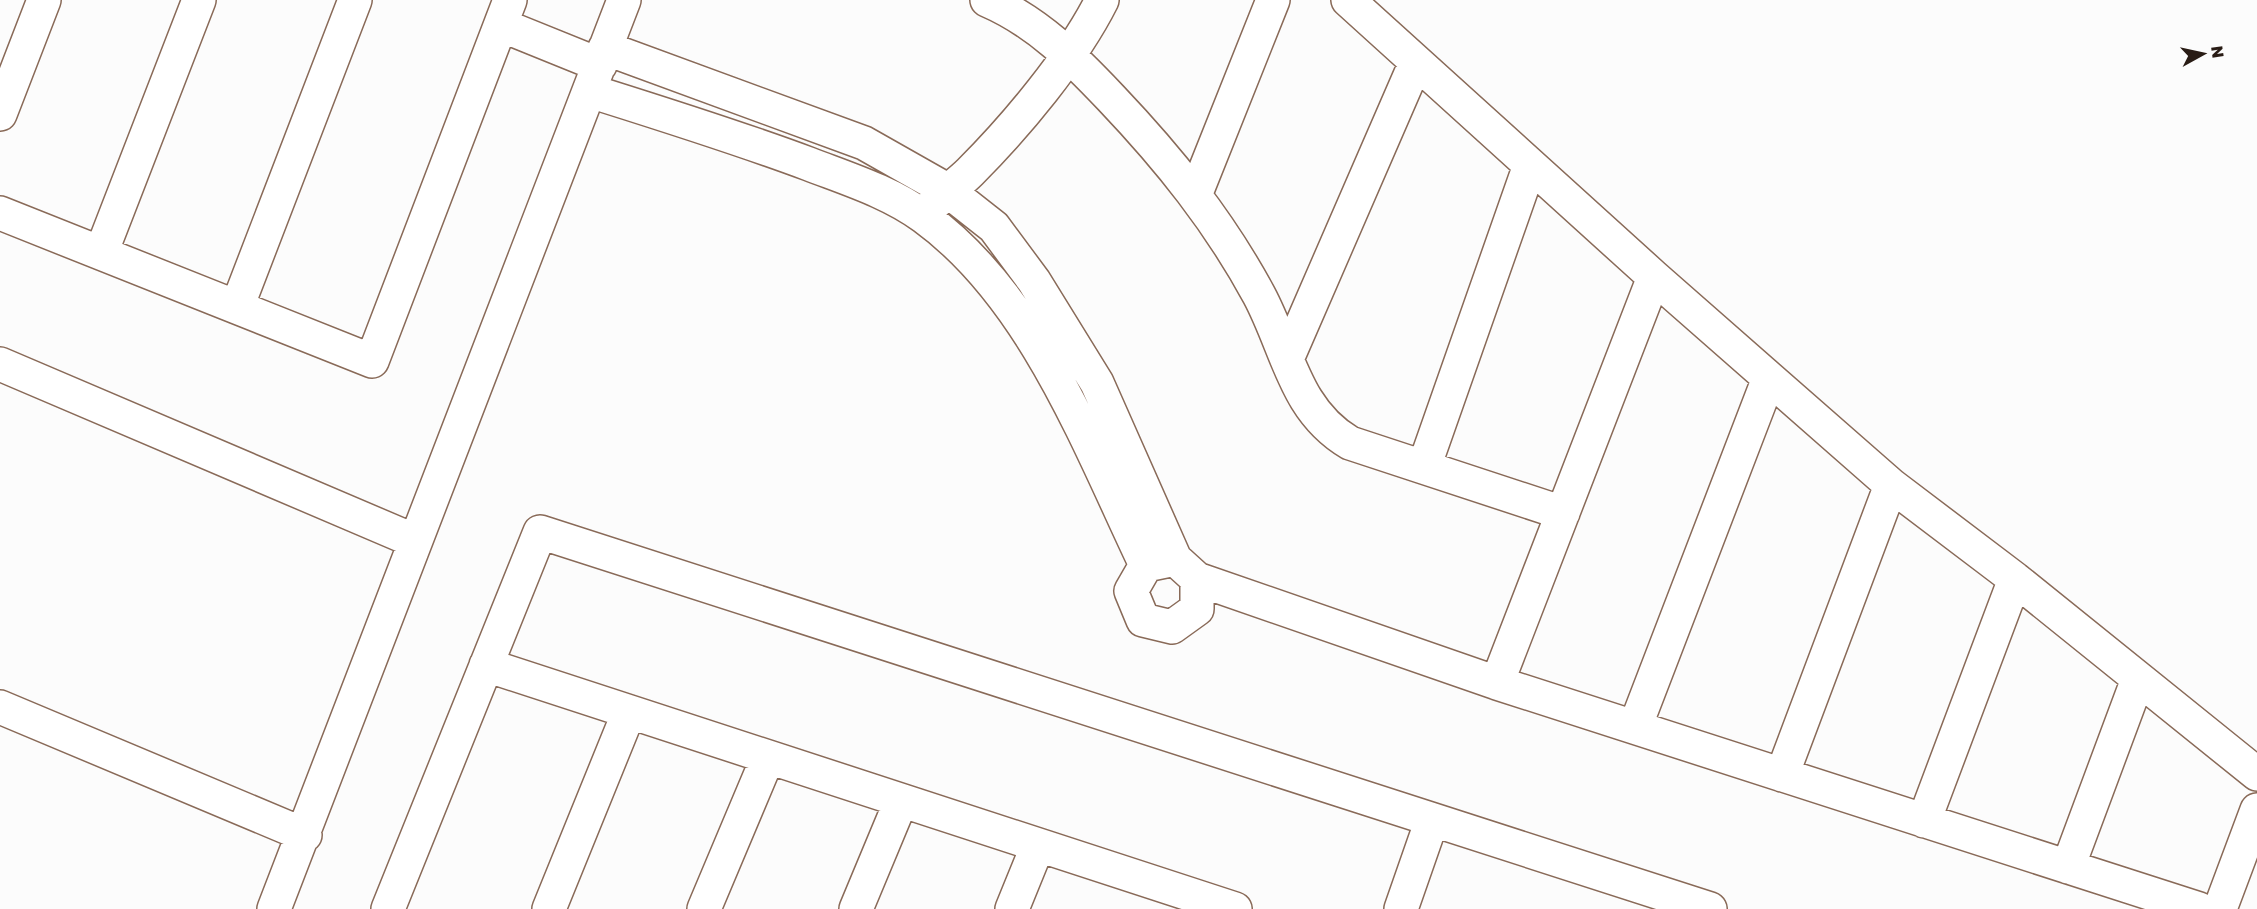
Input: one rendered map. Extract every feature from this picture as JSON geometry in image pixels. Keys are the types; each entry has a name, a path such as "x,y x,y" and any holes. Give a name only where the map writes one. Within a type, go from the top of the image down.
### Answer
{"street":[{"path":"3,98 44,0"},
{"path":"101,254 199,0"},
{"path":"237,307 355,0"},
{"path":"274,909 305,835 415,541 624,0"},
{"path":"987,0 1034,25 1068,53 1152,141 1196,193 1234,250 1260,297 1313,412 1330,431 1350,443 1563,513"},
{"path":"923,216 947,190 969,173 1012,126 1068,53 1102,0"},
{"path":"1196,193 1274,0"},
{"path":"1348,0 1654,277 1891,485 2015,579 2257,774"},
{"path":"0,213 372,361 505,12 598,68 718,132 856,182 923,216 955,243 988,278 1022,322 1173,568 1497,683 2199,909"},
{"path":"1287,359 1416,62"},
{"path":"598,68 864,143 947,190 994,227 1034,281 1097,383 1173,568"},
{"path":"1424,467 1530,165"},
{"path":"1497,683 1654,277"},
{"path":"0,364 415,541"},
{"path":"1635,727 1769,378"},
{"path":"1782,775 1891,485"},
{"path":"388,909 540,532 1710,909"},
{"path":"1924,820 2015,579"},
{"path":"486,665 1038,845 1161,898 1235,909"},
{"path":"2068,867 2138,679"},
{"path":"0,707 305,835"},
{"path":"549,909 629,712"},
{"path":"704,909 768,757"},
{"path":"856,909 901,801"},
{"path":"2220,909 2257,810"},
{"path":"1401,909 1432,820"},
{"path":"1012,909 1038,845"}]}
